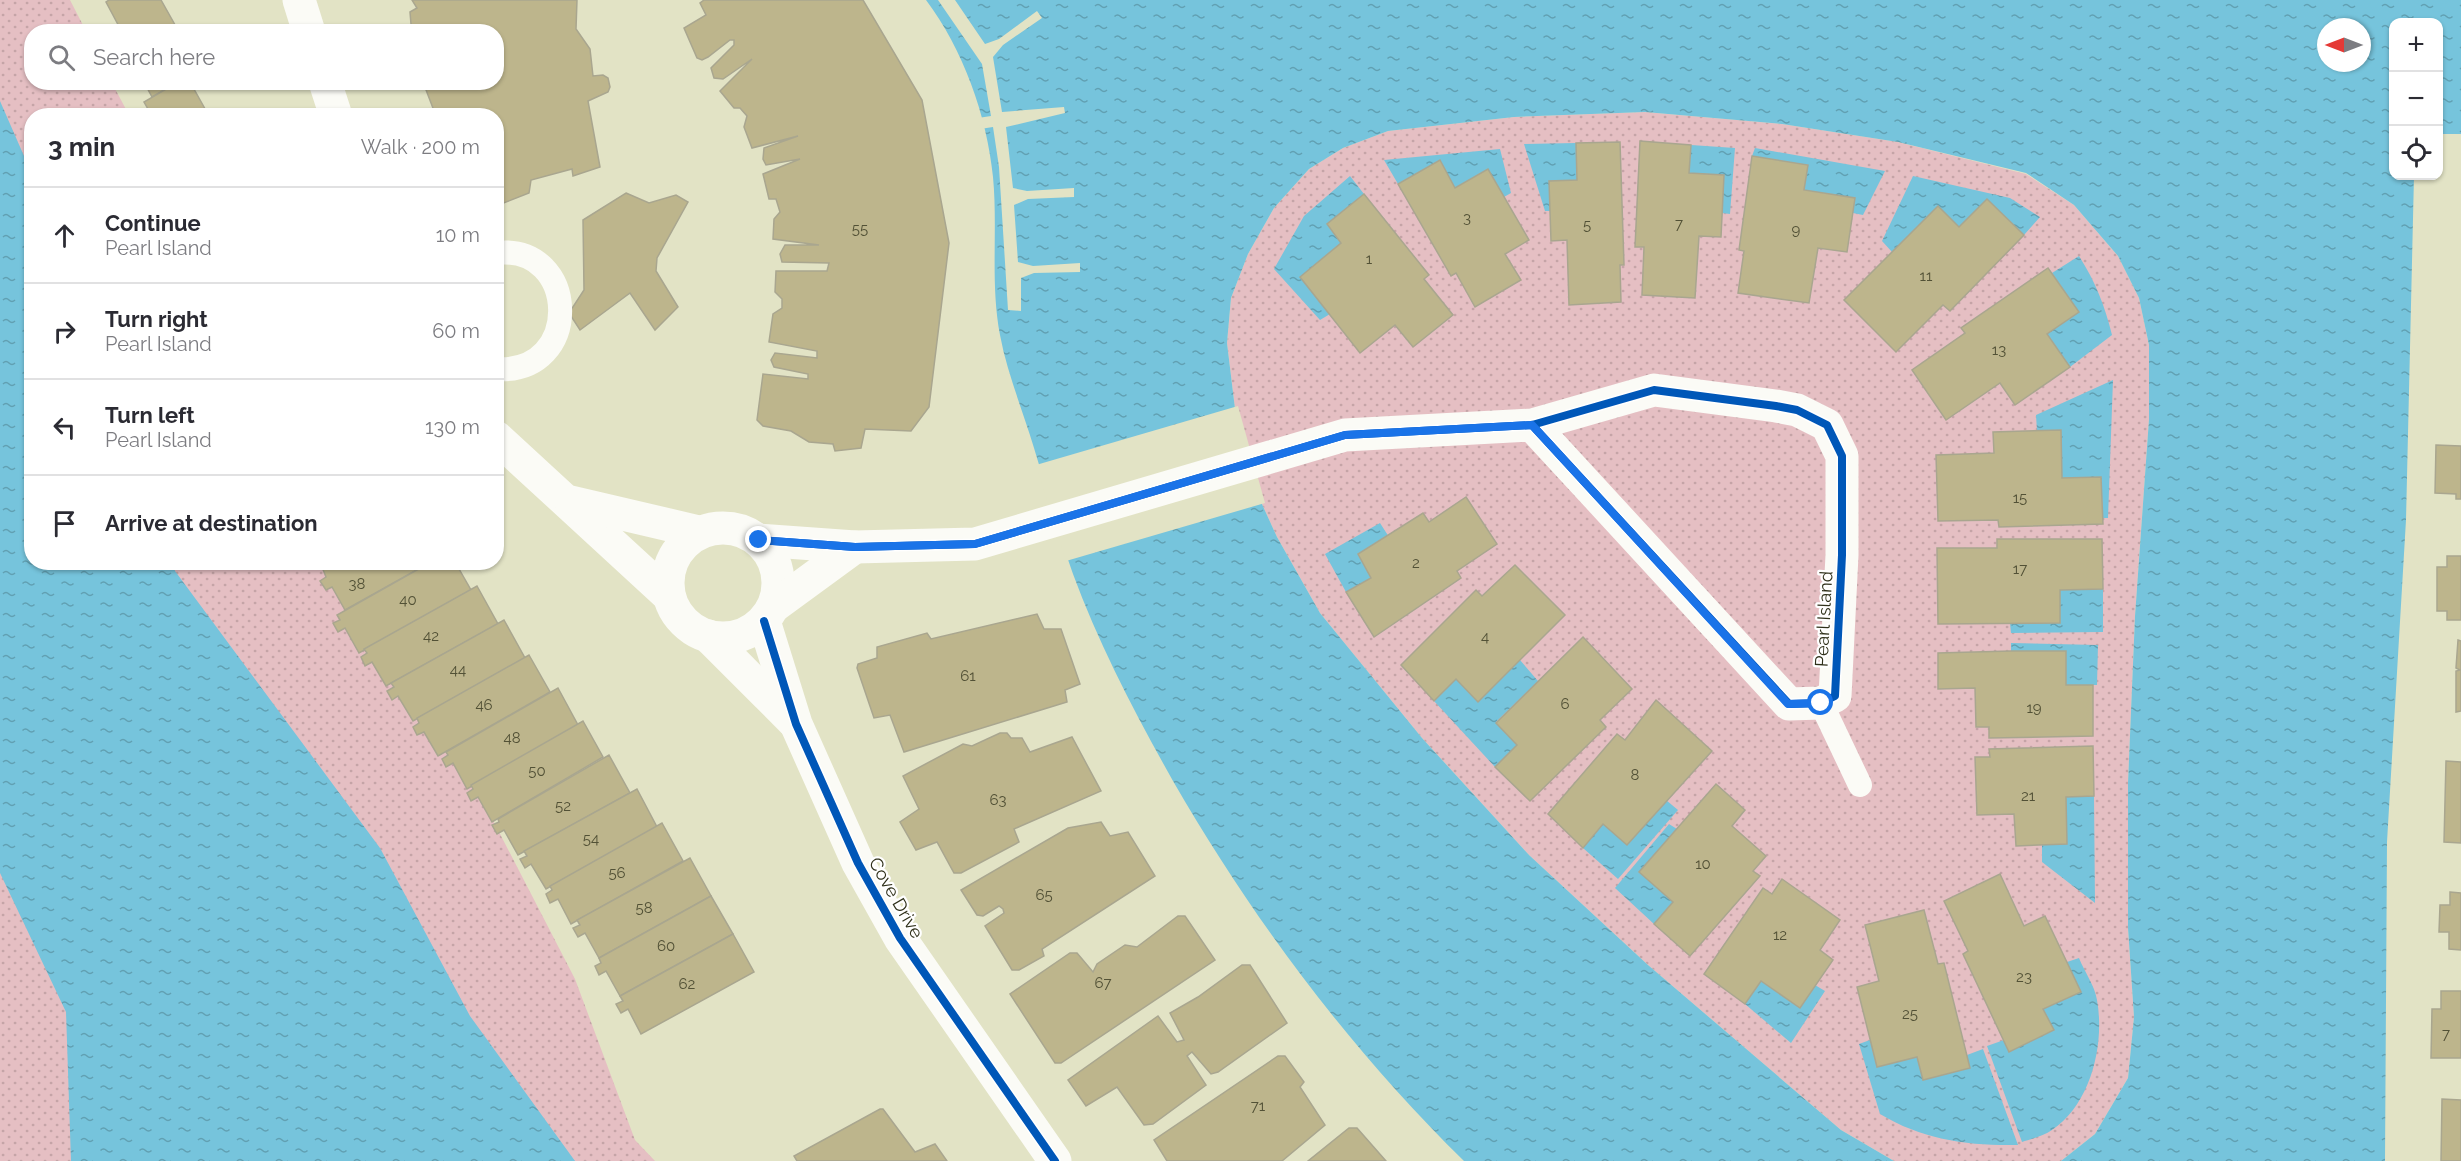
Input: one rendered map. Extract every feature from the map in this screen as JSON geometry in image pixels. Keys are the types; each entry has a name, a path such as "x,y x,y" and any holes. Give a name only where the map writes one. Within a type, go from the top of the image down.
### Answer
{"street":[{"path":"299,0 306,24"},
{"path":"328,90 333,108"},
{"name":"Pearl Island","path":"759,540 855,547 975,544 1345,435 1532,425 1654,390 1797,410 1827,425 1842,456 1842,555 1835,696 1821,703"},
{"path":"1532,425 1788,704 1821,703"},
{"path":"504,444 669,596"},
{"path":"569,502 699,532"},
{"path":"768,614 778,590 777,571 771,554 759,540 740,529 720,526 699,532 683,543 672,559 668,577 669,596 677,614 690,628 708,636 728,639 748,633 768,614 855,547"},
{"name":"Cove Drive","path":"768,614 796,724 858,863 900,938 1055,1161"},
{"name":"Cove Drive","path":"708,636 796,724"}],"lane":[{"path":"504,254 520,255 536,262 556,285 561,305 560,321 555,338 546,351 529,364 504,370"},
{"path":"1821,703 1860,785"}],"shaded area":[{"path":"0,0 70,0 82,24 24,24 24,90 116,90 125,108 24,108 24,570 364,570 575,979 635,1140 655,1161 0,1161"},
{"path":"1645,112 1782,124 1898,142 2026,174 2074,205 2118,256 2139,298 2149,345 2149,419 2135,616 2128,783 2128,928 2134,1017 2128,1078 2095,1134 2061,1161 1894,1161 1841,1130 1648,965 1529,855 1422,738 1320,613 1277,537 1256,491 1236,417 1227,343 1231,298 1248,254 1274,208 1309,169 1343,148 1388,131 1514,117"}],"water":[{"path":"926,0 2461,0 2461,134 2443,134 2443,18 2389,18 2389,180 2414,180 2406,520 2387,842 2385,1161 2061,1161 2095,1134 2128,1078 2134,1017 2128,928 2128,783 2135,616 2149,419 2149,345 2139,298 2118,256 2074,205 2026,173 1898,142 1782,124 1645,112 1514,117 1388,131 1343,148 1309,169 1274,208 1248,254 1231,298 1227,343 1236,417 1256,491 1277,537 1320,613 1422,738 1529,855 1648,965 1841,1130 1894,1161 1464,1161 1381,1074 1270,933 1236,884 1173,781 1106,653 1083,601 1068,558 1007,363 1000,335 995,296 994,197 990,154 979,107 962,61"},
{"path":"0,101 24,156 24,570 175,570 380,848 470,1016 575,1161 71,1161 66,1012 0,873"},
{"path":"1576,143 1577,180 1549,181 1550,211 1545,211 1524,144"},
{"path":"1691,145 1735,148 1730,214 1722,213 1724,175 1689,173"},
{"path":"1755,148 1885,171 1863,215 1853,213 1854,198 1804,190 1808,165 1752,156"},
{"path":"1500,149 1511,193 1504,197 1488,169 1455,188 1440,160 1398,184 1384,160"},
{"path":"1350,176 1364,194 1327,224 1341,243 1330,314 1320,320 1274,269 1304,216"},
{"path":"1913,176 2010,198 2040,217 2024,235 1987,200 1959,227 1938,206 1892,252 1882,241"},
{"path":"2079,256 2099,294 2112,335 2070,367 2047,334 2078,312 2052,273"},
{"path":"2113,380 2108,518 2103,518 2101,477 2062,478 2037,431 2036,415"},
{"path":"1380,523 1389,537 1358,554 1371,578 1346,592 1325,554"},
{"path":"2103,589 2103,632 2011,633 2010,623 2060,623 2060,590"},
{"path":"2011,643 2098,645 2097,685 2066,685 2066,651 2011,651"},
{"path":"1520,660 1538,681 1496,722 1517,745 1495,767 1434,701 1456,679"},
{"path":"2094,796 2095,903 2042,862 2042,845 2067,843 2066,797"},
{"path":"1666,800 1678,810 1618,879 1583,848 1603,824"},
{"path":"1669,824 1677,829 1639,872 1673,902 1654,924 1615,888"},
{"path":"2079,958 2096,995 2099,1017 2097,1054 2092,1072 2077,1105 2065,1119 2049,1132 2022,1142 1987,1046 2004,1040 2053,1030 2043,1009 2080,992 2067,962"},
{"path":"1761,981 1800,1008 1815,985 1825,991 1791,1043 1745,1004"},
{"path":"1870,1040 1877,1067 1917,1057 1923,1080 1970,1068 1967,1055 1983,1049 2018,1145 1947,1140 1913,1130 1880,1114 1859,1044"}],"pier":[{"path":"938,0 955,0 985,44 999,39 1037,11 1042,18 1003,45 993,57 1002,112 1064,107 1065,113 1006,127 1013,188 1027,191 1074,188 1074,197 1028,199 1014,205 1018,262 1033,266 1080,263 1080,272 1034,273 1021,278 1021,311 1008,310 999,167 993,127 980,129 978,118 991,116 982,64"},
{"path":"1238,406 1265,503 1066,561 1036,465"}],"building":[{"path":"109,0 161,0 174,24 118,24 106,2"},
{"path":"412,0 577,0 576,29 590,49 593,76 603,75 608,78 610,87 608,92 588,101 600,167 573,176 572,169 531,180 529,193 504,203 504,108 433,108 426,90 504,90 504,24 411,24 410,12 417,8"},
{"path":"704,0 863,0 922,100 949,243 929,407 911,431 865,429 861,448 835,451 833,444 809,442 791,431 763,426 757,420 763,374 808,379 808,374 774,367 771,360 775,353 817,358 817,351 769,342 773,314 782,308 782,299 775,292 776,271 827,271 829,263 782,262 780,254 785,245 819,245 773,239 774,219 780,212 776,199 769,199 763,174 800,159 766,165 763,159 764,148 798,136 752,148 744,127 747,116 740,108 734,108 720,91 752,59 723,79 714,78 711,68 734,45 734,40 730,40 702,60 697,58 684,28 706,15 700,3"},
{"path":"148,90 164,90 152,97"},
{"path":"164,90 194,90 205,108 147,108 144,102"},
{"path":"1640,141 1691,145 1689,173 1724,175 1721,237 1699,236 1695,298 1642,295 1644,247 1635,247"},
{"path":"1620,142 1624,265 1620,265 1621,302 1569,305 1567,240 1551,241 1549,181 1577,180 1576,143"},
{"path":"1752,156 1808,165 1804,190 1855,198 1847,252 1818,248 1809,303 1738,293 1744,251 1739,250"},
{"path":"1440,160 1455,188 1488,169 1529,240 1505,254 1521,280 1475,307 1456,273 1451,276 1398,184"},
{"path":"626,193 649,203 676,195 688,202 657,258 656,271 678,307 655,330 630,293 580,330 569,313 584,290 583,220"},
{"path":"1364,194 1429,275 1424,279 1453,315 1413,347 1395,325 1360,353 1300,277 1341,243 1327,224"},
{"path":"1987,199 2024,235 1950,311 1943,305 1896,352 1844,300 1938,206 1959,227"},
{"path":"2048,268 2079,312 2047,334 2070,367 2015,405 2000,383 1946,420 1912,370 1965,333 1961,328"},
{"path":"2061,430 2062,478 2101,477 2103,524 1999,527 1998,520 1938,521 1936,455 1994,453 1993,432"},
{"path":"2436,445 2461,446 2461,499 2456,499 2456,494 2435,493"},
{"path":"1466,497 1497,544 1457,571 1461,578 1374,637 1346,592 1371,578 1358,554 1423,513 1429,522"},
{"path":"1997,539 2102,539 2103,589 2060,590 2060,623 1938,624 1937,548 1997,548"},
{"path":"2447,556 2461,556 2461,620 2447,620 2447,611 2437,611 2437,567 2447,567"},
{"path":"1515,565 1565,615 1478,702 1456,679 1434,701 1401,665 1476,590 1482,596"},
{"path":"323,570 417,570 345,610 332,587 326,590 320,581 326,577"},
{"path":"417,570 460,570 471,590 359,653 345,628 338,632 333,623 340,620 337,615"},
{"path":"477,586 498,624 386,686 372,662 365,666 361,657 367,653 364,649"},
{"path":"1037,614 1044,629 1061,629 1080,684 1065,690 1067,702 904,752 890,715 874,718 857,668 858,664 877,658 877,647 927,633 931,639"},
{"path":"504,620 525,658 413,721 398,696 392,700 387,691 394,687 391,683"},
{"path":"1583,637 1632,689 1600,720 1606,727 1530,801 1495,767 1517,745 1496,723"},
{"path":"2458,640 2461,641 2461,711 2456,712 2456,671 2460,670 2456,668"},
{"path":"2066,651 2066,685 2093,685 2093,736 1989,738 1989,727 1976,727 1975,688 1938,689 1938,653"},
{"path":"529,655 550,692 438,756 424,732 417,735 413,727 419,723 417,718"},
{"path":"558,688 578,725 467,789 453,763 446,767 442,759 448,755 446,752"},
{"path":"1656,700 1712,751 1627,845 1603,824 1583,848 1548,814 1617,734 1625,740"},
{"path":"583,721 603,757 492,822 478,797 471,801 467,793 473,789 471,785"},
{"path":"1000,733 1007,733 1011,738 1022,738 1030,752 1072,737 1101,791 1014,829 1019,842 961,873 954,873 937,842 916,850 900,822 919,809 903,776 963,744 972,746"},
{"path":"2093,746 2094,796 2066,797 2067,844 2016,846 2014,814 1977,815 1975,757 1990,757 1989,749"},
{"path":"609,755 630,793 518,855 504,830 497,834 492,825 499,822 498,819"},
{"path":"2446,761 2461,762 2461,843 2444,842"},
{"path":"1716,784 1745,810 1732,826 1766,856 1753,871 1760,876 1690,956 1654,924 1673,902 1639,872"},
{"path":"637,789 657,827 546,889 531,864 525,868 520,859 527,856 524,851"},
{"path":"1101,822 1110,836 1128,832 1155,876 1042,949 1044,956 1019,970 1012,970 985,926 1004,913 1003,909 999,906 983,916 977,915 961,890 1068,828"},
{"path":"662,823 683,861 571,924 558,899 550,903 546,894 552,890 550,886"},
{"path":"690,858 711,896 599,958 585,933 578,937 573,928 580,925 577,920"},
{"path":"2000,874 2024,926 2045,916 2081,992 2043,1009 2054,1030 2009,1052 1963,954 1968,951 1944,901"},
{"path":"1782,879 1840,920 1820,950 1833,960 1800,1008 1761,981 1745,1004 1704,974 1763,888 1772,894"},
{"path":"2450,892 2461,893 2461,950 2449,949 2449,932 2439,932 2440,905 2450,905"},
{"path":"711,896 733,934 620,996 606,971 599,975 595,966 601,963 599,958"},
{"path":"1924,910 1938,964 1944,963 1970,1068 1923,1080 1917,1057 1877,1067 1857,987 1879,981 1865,925"},
{"path":"1178,916 1185,916 1215,960 1061,1063 1055,1063 1010,994 1070,953 1077,953 1093,972 1097,964 1125,945 1137,947"},
{"path":"733,934 754,972 641,1034 628,1009 621,1013 616,1004 623,1001 620,996"},
{"path":"1242,965 1250,965 1287,1023 1218,1072 1211,1074 1192,1052 1187,1056 1206,1085 1153,1124 1144,1125 1117,1087 1086,1106 1068,1080 1158,1016 1177,1042 1184,1040 1170,1013 1198,997"},
{"path":"2441,991 2461,991 2461,1058 2431,1058 2432,1009 2441,1009"},
{"path":"1278,1056 1285,1056 1304,1082 1300,1087 1325,1125 1282,1161 1167,1161 1154,1140"},
{"path":"2442,1099 2461,1100 2461,1161 2441,1161"},
{"path":"883,1109 915,1152 935,1144 947,1161 797,1161 794,1156"},
{"path":"1349,1128 1357,1128 1386,1161 1308,1161"}],"cycle path":[{"path":"759,540 855,547 975,544 1345,435 1532,425 1654,390 1776,406 1797,410 1827,425 1842,456 1842,555 1835,696 1821,703 1789,704 1532,425"},
{"path":"764,621 796,724 858,863 900,938 1055,1161"}],"route":[{"path":"759,540 855,547 975,544 1345,435 1532,425 1788,704 1821,703"}]}
